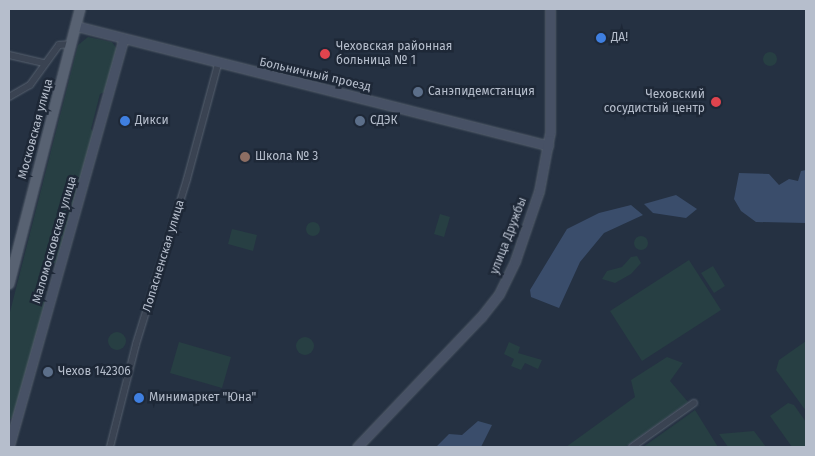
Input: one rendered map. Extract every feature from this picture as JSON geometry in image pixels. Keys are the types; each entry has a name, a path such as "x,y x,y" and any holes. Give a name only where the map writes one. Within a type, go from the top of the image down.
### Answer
{"main road":[{"name":"Московская улица","path":"9,284 80,9"}],"street":[{"name":"улица Дружбы","path":"357,447 470,329 499,294 530,216 548,145 550,9"},
{"name":"Больничный проезд","path":"76,26 218,64 548,145"},
{"name":"Маломосковская улица","path":"9,446 123,40"},
{"path":"9,97 30,86 44,63 59,46 72,44"},
{"path":"9,55 44,63"},
{"name":"Лопасненская улица","path":"110,447 136,344 188,179 218,64"},
{"path":"632,447 694,403"}],"green space":[{"path":"88,37 112,42 117,49 106,91 100,94 91,129 94,133 58,261 53,264 43,298 46,303 13,417 9,420 9,316 78,45"},
{"path":"767,52 773,52 777,59 773,66 767,66 763,62 763,56"},
{"path":"440,214 450,217 444,237 434,234"},
{"path":"310,222 316,222 320,229 316,236 310,236 306,232 306,226"},
{"path":"232,229 257,235 253,251 228,244"},
{"path":"638,236 644,236 648,243 644,250 638,250 634,246 634,240"},
{"path":"637,256 641,263 631,274 615,283 602,279 607,271 622,267 631,257"},
{"path":"689,260 721,310 642,361 610,311"},
{"path":"713,266 725,286 714,293 701,273"},
{"path":"117,332 123,335 126,341 123,347 117,350 111,347 108,341 111,335"},
{"path":"305,337 311,340 314,346 311,352 305,355 299,352 296,346 299,340"},
{"path":"806,341 806,411 776,370 779,360"},
{"path":"179,342 231,357 222,388 170,373"},
{"path":"509,342 520,347 518,353 542,360 538,369 525,363 521,370 511,366 514,359 504,354"},
{"path":"667,357 683,363 670,381 688,402 625,447 566,447 635,397 631,380"},
{"path":"788,403 794,405 806,422 806,447 792,447 770,416"},
{"path":"695,410 718,447 643,447"},
{"path":"754,431 766,447 728,447 719,434"}],"water":[{"path":"806,170 806,223 756,222 741,211 734,199 739,173 769,174 779,185 789,179 798,181 801,171"},
{"path":"676,195 697,209 686,218 653,213 644,204"},
{"path":"631,205 643,215 604,233 580,262 559,308 531,297 530,290 567,229 599,213"},
{"path":"478,421 492,425 481,447 436,447 449,434 462,435"}],"place":[{"name":"ДА!","path":"601,38"},
{"name":"Чеховская районная больница № 1","path":"325,54"},
{"name":"Санэпидемстанция","path":"418,92"},
{"name":"Чеховский сосудистый центр","path":"716,102"},
{"name":"Дикси","path":"125,121"},
{"name":"СДЭК","path":"360,121"},
{"name":"Школа № 3","path":"245,157"},
{"name":"Чехов 142306","path":"48,372"},
{"name":"Минимаркет \"Юна\"","path":"139,398"}]}
